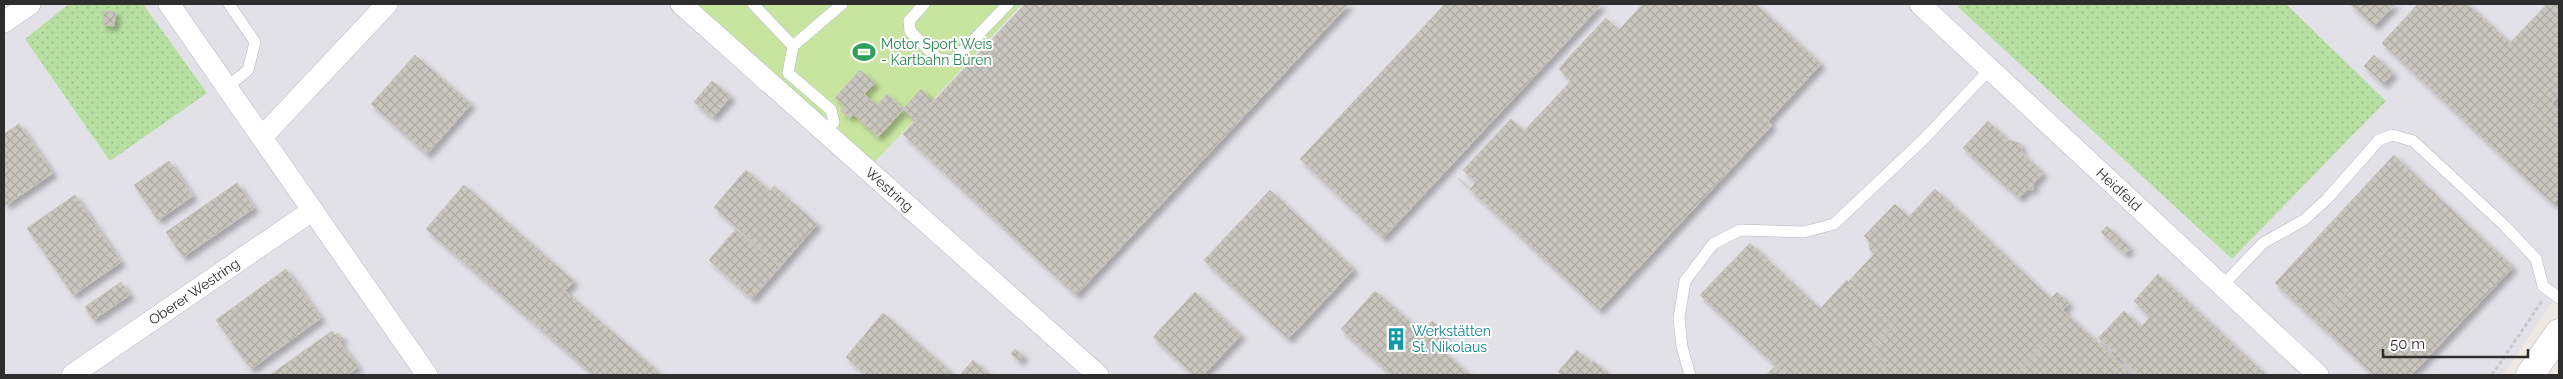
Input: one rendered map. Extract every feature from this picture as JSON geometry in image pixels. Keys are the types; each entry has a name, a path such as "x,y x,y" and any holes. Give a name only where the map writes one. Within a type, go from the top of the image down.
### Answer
{"main road":[{"path":"2530,375 2559,333"}],"street":[{"path":"4,22 30,4"},
{"path":"169,4 427,375"},
{"path":"262,137 387,4"},
{"name":"Westring","path":"681,4 1098,375"},
{"name":"Heidfeld","path":"1920,4 2318,375"},
{"name":"Oberer Westring","path":"74,375 313,210"}],"lane":[{"path":"226,88 248,70 255,42 229,4"},
{"path":"753,4 793,46"},
{"path":"826,132 834,122 830,110 788,73 793,46 842,4"},
{"path":"924,4 909,21 910,31 938,58 953,60 1008,4"},
{"path":"1690,375 1682,347 1679,318 1685,281 1713,244 1740,230 1804,232 1834,224 1924,139 1990,69"},
{"path":"2222,286 2263,243 2304,220 2327,199 2378,140 2392,135 2402,136 2413,141 2504,225 2536,259 2543,286 2559,298"}],"path":[{"path":"2492,375 2548,291"}],"shaded area":[{"path":"4,4 2559,4 2559,292 2503,375 4,375"}],"green space":[{"path":"69,4 143,4 207,93 110,161 25,39"},
{"name":"Motor Sport Weis - Kartbahn Büren","path":"696,4 1022,4 873,164"},
{"path":"1962,4 2286,4 2386,101 2232,259 1958,7"}],"building":[{"path":"1025,4 1349,4 1076,295 903,134"},
{"path":"1445,4 1602,4 1383,238 1300,159"},
{"path":"1643,4 1756,4 1821,64 1768,121 1772,125 1599,310 1458,178 1470,189 1476,182 1463,170 1511,119 1524,131 1571,81 1559,69 1606,18 1619,30"},
{"path":"2350,4 2395,4 2374,26"},
{"path":"2418,4 2468,4 2510,43 2547,4 2559,4 2559,77 2530,109 2559,136 2559,198 2553,204 2382,43"},
{"path":"104,11 116,12 114,26 103,25"},
{"path":"415,55 471,104 427,154 371,104"},
{"path":"2374,55 2393,73 2383,84 2364,66"},
{"path":"860,70 875,83 864,94 877,105 887,94 904,109 878,137 853,114 850,118 841,111 845,107 835,98"},
{"path":"2559,77 2559,95 2552,104 2559,111 2559,136 2530,109"},
{"path":"712,81 731,96 713,117 694,102"},
{"path":"921,89 933,101 915,121 903,109"},
{"path":"1988,121 2008,140 2020,143 2022,153 2043,173 2033,184 2033,190 2028,189 2019,198 1963,148"},
{"path":"19,124 53,173 6,205 4,203 4,134"},
{"path":"2394,155 2437,196 2318,323 2275,283"},
{"path":"169,161 193,196 158,220 134,185"},
{"path":"746,170 770,191 774,186 817,224 780,267 714,207"},
{"path":"237,183 254,208 183,257 166,232"},
{"path":"464,185 574,281 535,324 426,229"},
{"path":"1935,189 2070,317 2016,375 1887,375 1881,370 1886,364 1871,350 1894,325 1848,282"},
{"path":"1270,190 1354,269 1288,339 1204,260"},
{"path":"75,195 121,262 73,295 27,228"},
{"path":"2437,196 2513,267 2411,375 2374,375 2318,323"},
{"path":"1895,204 1909,217 1874,254 1870,250 1869,241 1864,236"},
{"path":"2107,226 2130,248 2125,254 2101,232"},
{"path":"736,229 780,267 752,299 709,260"},
{"path":"1750,243 1820,309 1847,280 1894,325 1871,350 1886,364 1881,370 1887,375 1786,375 1700,295"},
{"path":"286,269 321,318 251,369 216,320"},
{"path":"2158,274 2266,375 2138,375 2118,356 2115,359 2110,354 2113,351 2098,338 2124,311 2141,327 2150,317 2134,301"},
{"path":"121,282 130,295 93,320 85,307"},
{"path":"565,291 662,375 594,375 535,324"},
{"name":"Werkstätten St. Nikolaus","path":"1375,291 1422,332 1432,321 1446,333 1436,345 1470,375 1392,375 1341,329"},
{"path":"1195,292 1241,335 1203,375 1194,375 1153,337"},
{"path":"2057,292 2069,303 2063,310 2051,298"},
{"path":"883,313 949,370 948,372 951,375 866,375 846,357"},
{"path":"2070,317 2110,354 2132,375 2016,375"},
{"path":"332,331 335,335 338,333 343,339 339,341 358,367 347,375 270,375"},
{"path":"1015,349 1024,356 1019,361 1011,354"},
{"path":"1577,350 1609,374 1562,375 1558,372"},
{"path":"973,360 990,375 960,375"},
{"path":"1775,366 1785,375 1766,375"}],"place":[{"name":"Motor Sport Weis - Kartbahn Büren","path":"864,52"},
{"name":"Werkstätten St. Nikolaus","path":"1396,339"}]}
